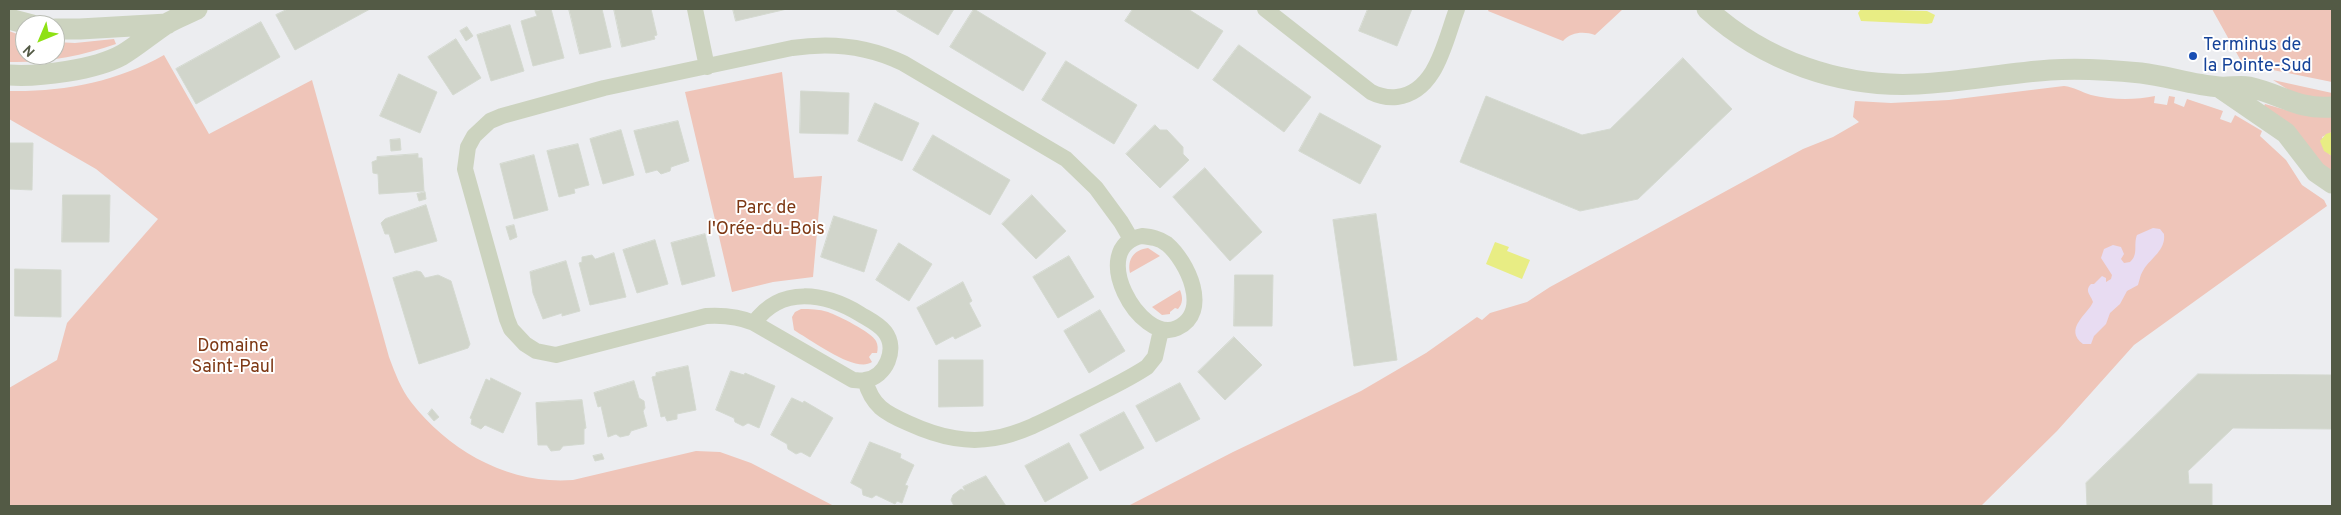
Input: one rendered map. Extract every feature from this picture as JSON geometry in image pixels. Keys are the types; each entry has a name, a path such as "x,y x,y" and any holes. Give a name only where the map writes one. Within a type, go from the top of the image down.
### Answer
{"street":[{"path":"9,75 64,72 112,59 167,24 197,9"},
{"path":"695,9 707,67"},
{"path":"1265,9 1371,92 1381,96 1394,97 1412,93 1428,80 1436,66 1457,9"},
{"path":"1707,9 1741,36 1771,54 1815,71 1849,79 1891,84 1917,84 2019,73 2072,70 2141,73 2219,87 2246,87 2271,93 2296,104 2332,107"},
{"path":"65,29 167,24"},
{"path":"754,323 769,305 798,296 825,298 857,312 885,332 890,341 891,351 888,361 874,376 865,380 853,380 754,323 736,317 706,316 570,353 546,354 536,351 517,337 507,319 465,169 468,147 474,136 490,121 502,116 604,88 812,45 848,46 888,56 1066,159 1096,188 1121,222 1130,239"},
{"path":"2219,87 2241,104 2286,132 2316,172 2332,183"},
{"path":"1142,236 1151,237 1167,244 1175,253 1194,288 1195,305 1186,321 1180,327 1162,330 1141,317 1119,279 1118,256 1130,239 1142,236"},
{"path":"865,380 869,395 878,406 911,424 959,440 1003,438 1034,426 1147,367 1155,356 1162,330"}],"green space":[{"path":"1489,9 1623,9 1595,35 1578,33 1563,41 1488,11"},
{"path":"2212,9 2332,9 2332,82 2263,68 2241,61"},
{"path":"9,31 15,33 15,62 9,62"},
{"path":"114,39 116,44 65,58 65,42"},
{"name":"Domaine Saint-Paul","path":"164,55 209,134 312,80 389,357 407,397 426,420 462,450 504,470 526,477 549,480 573,480 696,451 720,452 751,463 834,506 9,506 9,388 57,360 67,323 158,219 96,169 9,119 9,91 49,90 89,84 127,72"},
{"name":"Parc de l'Orée-du-Bois","path":"782,72 794,178 822,176 813,277 773,282 732,292 685,92"},
{"path":"2273,80 2332,93 2332,98 2298,96"},
{"path":"2064,86 2091,95 2115,99 2155,96 2154,103 2167,105 2169,96 2175,97 2174,103 2184,107 2187,99 2223,111 2220,119 2231,123 2235,115 2262,131 2260,136 2286,160 2302,185 2324,200 2327,206 2134,345 2057,431 1981,506 1128,506 1233,452 1361,391 1426,353 1477,317 1482,320 1490,313 1527,302 1550,287 1803,149 1833,137 1859,122 1853,117 1855,101 1891,103 1949,100"},
{"path":"2265,104 2300,114 2332,115 2332,132 2322,137 2329,154 2332,156 2332,174 2264,106"},
{"path":"1148,248 1160,256 1130,273 1131,259 1135,253"},
{"path":"1180,290 1181,305 1178,309 1175,308 1170,312 1170,314 1162,315 1152,307"},
{"path":"801,309 828,312 868,333 876,341 877,346 877,353 872,353 869,357 872,362 856,364 836,356 794,330 792,317 795,312"}],"sand":[{"path":"2153,228 2160,229 2164,234 2163,245 2144,269 2138,285 2127,291 2120,304 2110,313 2106,324 2094,336 2091,344 2083,344 2075,333 2076,327 2093,302 2088,291 2089,286 2102,276 2106,278 2106,282 2111,279 2112,275 2101,258 2104,249 2113,245 2121,247 2124,254 2121,259 2124,263 2130,262 2135,253 2137,235"}],"shaded area":[{"path":"1861,9 1927,11 1935,15 1932,23 1927,24 1861,21 1858,13"},
{"path":"2332,132 2332,156 2324,151 2320,141 2326,134"},
{"path":"1495,242 1509,247 1507,251 1530,260 1522,279 1486,264"}],"building":[{"path":"288,9 370,9 295,50 276,15"},
{"path":"551,9 564,58 533,66 521,21 537,16 535,11"},
{"path":"569,9 602,9 611,47 580,54"},
{"path":"614,9 651,9 657,35 654,36 655,39 622,47"},
{"path":"733,9 787,9 736,21"},
{"path":"898,9 954,9 938,35 897,11"},
{"path":"974,9 1046,53 1023,91 950,47"},
{"path":"1133,9 1188,9 1223,31 1198,69 1125,21"},
{"path":"1368,9 1412,9 1397,46 1359,31"},
{"path":"261,22 280,57 196,104 176,69"},
{"path":"510,25 524,71 491,81 477,35"},
{"path":"467,27 473,36 466,41 460,31"},
{"path":"456,39 481,78 453,95 428,57"},
{"path":"1239,45 1311,97 1284,132 1213,80"},
{"path":"1683,58 1732,109 1638,199 1580,211 1460,162 1486,96 1582,135 1610,129"},
{"path":"1066,61 1137,105 1114,144 1042,100"},
{"path":"399,74 437,92 420,133 380,116"},
{"path":"801,91 849,93 848,134 800,133"},
{"path":"875,103 919,123 902,161 858,141"},
{"path":"1320,113 1381,146 1360,184 1299,151"},
{"path":"678,121 689,161 671,167 670,171 661,174 657,170 646,173 634,131"},
{"path":"1155,125 1160,130 1167,130 1183,147 1183,154 1189,160 1160,188 1126,154"},
{"path":"621,130 634,175 603,184 590,139"},
{"path":"933,135 1010,180 990,215 913,170"},
{"path":"400,139 401,150 391,151 390,140"},
{"path":"9,143 33,143 32,190 9,189"},
{"path":"578,144 589,185 574,189 575,193 559,197 547,151"},
{"path":"418,154 418,158 422,158 424,191 379,194 378,174 373,173 372,162 377,160 377,157"},
{"path":"534,155 548,210 514,219 500,164"},
{"path":"1205,168 1262,232 1230,261 1173,197"},
{"path":"425,192 426,199 419,201 417,194"},
{"path":"63,195 110,195 109,242 62,242"},
{"path":"1032,195 1066,231 1036,259 1002,224"},
{"path":"426,205 437,241 395,253 389,234 385,234 381,223 385,219"},
{"path":"1376,214 1397,360 1354,366 1333,220"},
{"path":"834,216 877,230 864,272 821,257"},
{"path":"514,225 517,237 510,240 506,227"},
{"path":"705,234 715,276 682,285 671,243"},
{"path":"655,240 668,284 637,293 623,250"},
{"path":"899,243 932,264 909,301 876,280"},
{"path":"614,253 626,297 590,305 579,263 582,262 582,257 592,255 595,259"},
{"path":"1069,256 1094,297 1058,318 1033,277"},
{"path":"566,261 580,311 562,316 562,313 543,319 533,293 530,272"},
{"path":"15,269 61,270 61,317 15,316"},
{"path":"417,271 421,272 425,278 438,275 451,281 470,344 468,348 419,364 393,278"},
{"path":"1235,275 1273,275 1272,326 1234,326"},
{"path":"963,282 972,301 969,303 981,326 955,339 953,336 936,345 917,308"},
{"path":"1100,310 1125,351 1089,373 1064,331"},
{"path":"1234,337 1262,365 1225,400 1198,372"},
{"path":"939,360 983,360 983,406 939,407"},
{"path":"688,366 696,410 677,414 677,419 667,421 665,416 661,417 652,377 656,376 656,373"},
{"path":"731,371 744,375 745,373 775,386 759,428 748,423 743,426 735,422 734,418 716,410"},
{"path":"2198,374 2332,375 2332,429 2233,428 2188,471 2189,484 2212,484 2212,506 2087,506 2086,483"},
{"path":"491,378 521,393 503,433 485,425 481,429 471,424 472,419 470,418 486,379 490,381"},
{"path":"634,381 639,398 644,401 645,408 643,411 647,426 631,431 629,435 620,437 616,434 608,437 601,406 598,407 594,393"},
{"path":"1180,383 1200,419 1156,442 1136,406"},
{"path":"792,398 803,403 804,401 833,418 810,457 801,452 796,454 788,449 787,444 771,435"},
{"path":"582,400 586,428 584,429 584,444 563,446 560,450 551,451 547,445 538,445 536,403"},
{"path":"432,409 439,417 434,421 428,414"},
{"path":"1124,412 1144,448 1100,471 1080,435"},
{"path":"870,442 901,454 900,458 914,465 905,485 908,486 902,503 897,501 895,504 876,495 872,498 863,495 862,489 851,483"},
{"path":"1069,443 1088,478 1045,502 1025,466"},
{"path":"602,454 604,459 595,461 593,456"},
{"path":"986,476 1006,506 954,506 951,500 953,495 961,489 965,491 963,487"}],"place":[{"name":"Terminus de la Pointe-Sud","path":"2193,56"}]}
